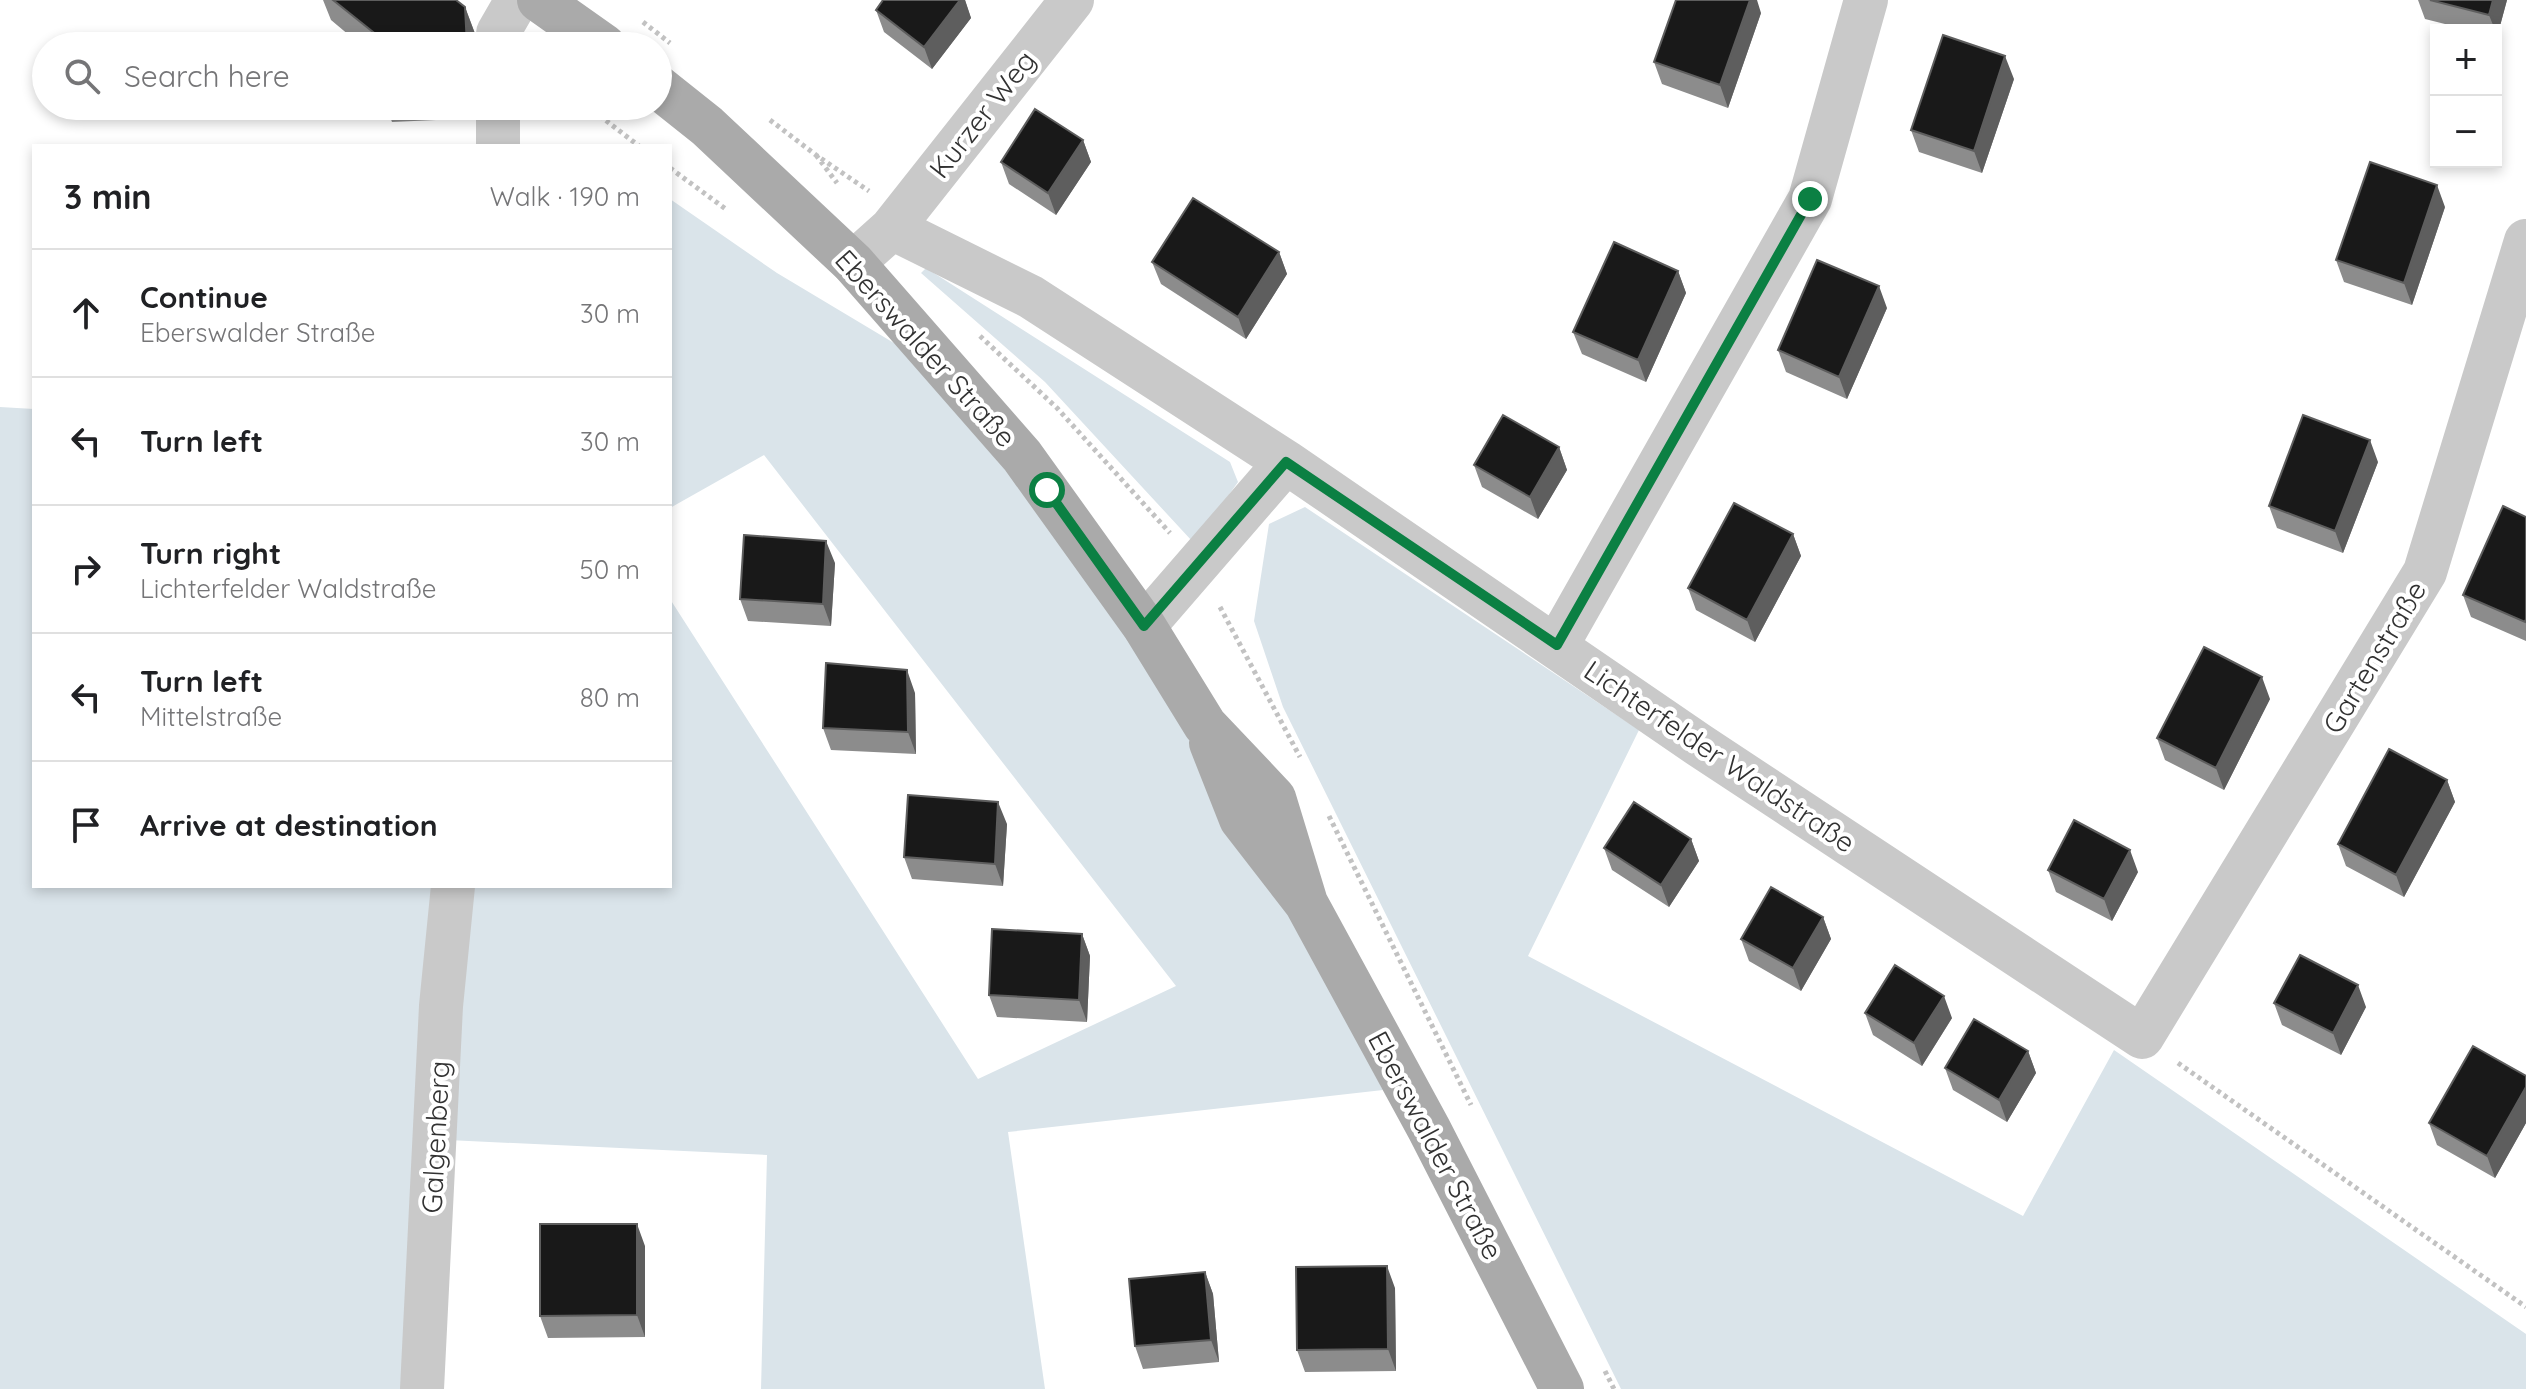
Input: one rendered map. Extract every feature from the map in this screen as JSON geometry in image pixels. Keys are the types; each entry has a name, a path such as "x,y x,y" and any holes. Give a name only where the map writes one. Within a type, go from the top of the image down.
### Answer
{"main road":[{"path":"539,0 584,32"},
{"name":"Eberswalder Straße","path":"672,98 707,126 853,263 1022,456 1144,626 1205,725 1241,819 1306,903 1429,1129 1562,1389"}],"street":[{"path":"499,32 517,0"},
{"name":"Kurzer Weg","path":"898,221 1072,0"},
{"path":"1557,645 1810,199 1866,0"},
{"path":"498,120 498,144"},
{"path":"853,263 898,221"},
{"name":"Lichterfelder Waldstraße","path":"898,221 1031,297 1286,462 1699,745 2142,1037"},
{"name":"Gartenstraße","path":"2142,1037 2425,572 2526,241"},
{"path":"1144,626 1286,462"},
{"name":"Galgenberg","path":"422,1389 441,1006 453,888"}],"path":[{"path":"605,120 636,144"},
{"path":"816,155 898,221"},
{"path":"2142,1037 2526,1307"}],"shaded area":[{"path":"672,200 777,273 909,352 975,422 1153,672 1296,924 1383,1090 1008,1132 1045,1389 761,1389 767,1155 448,1140 465,888 672,888 672,602 978,1079 1176,986 764,455 672,507"},
{"path":"926,268 1230,462 1238,482 1192,541 1045,382 921,273"},
{"path":"0,407 32,409 32,888 439,888 412,1389 0,1389"},
{"path":"1305,507 1639,730 1528,956 2023,1216 2114,1050 2526,1334 2526,1389 1621,1389 1283,707 1254,621 1269,524"}],"building":[{"path":"333,0 456,0 465,7 466,32 373,32"},
{"path":"883,0 960,0 924,47 876,10"},
{"path":"1676,0 1750,0 1720,85 1654,62"},
{"path":"2430,0 2493,0 2489,15"},
{"path":"1943,35 2005,56 1974,151 1911,130"},
{"path":"1035,109 1083,140 1048,193 1001,162"},
{"path":"2370,162 2437,185 2404,283 2336,260"},
{"path":"1193,198 1279,252 1238,317 1152,262"},
{"path":"1614,242 1678,271 1638,360 1573,332"},
{"path":"1817,260 1879,286 1839,377 1778,350"},
{"path":"1503,415 1559,447 1530,497 1474,465"},
{"path":"2303,415 2370,440 2335,531 2269,506"},
{"path":"1734,503 1793,534 1747,620 1688,588"},
{"path":"2503,506 2526,517 2525,622 2463,595"},
{"path":"744,535 826,541 823,604 740,599"},
{"path":"2204,647 2262,677 2216,768 2157,738"},
{"path":"826,663 907,670 908,732 823,728"},
{"path":"2389,749 2447,780 2396,875 2338,844"},
{"path":"908,795 998,802 995,864 904,857"},
{"path":"1634,802 1691,839 1661,885 1604,848"},
{"path":"2074,820 2130,850 2104,899 2048,870"},
{"path":"1771,887 1823,917 1793,968 1741,939"},
{"path":"992,929 1082,934 1079,1000 989,995"},
{"path":"2300,955 2358,985 2333,1033 2274,1003"},
{"path":"1895,965 1944,996 1914,1043 1865,1013"},
{"path":"1974,1019 2028,1051 1999,1100 1945,1068"},
{"path":"2473,1046 2526,1076 2526,1087 2487,1156 2429,1123"},
{"path":"540,1224 637,1224 637,1315 540,1316"},
{"path":"1387,1266 1388,1349 1297,1350 1296,1267"},
{"path":"1205,1272 1211,1340 1135,1346 1129,1279"}],"route":[{"path":"1047,490 1144,626 1286,462 1557,645 1810,199"}]}
